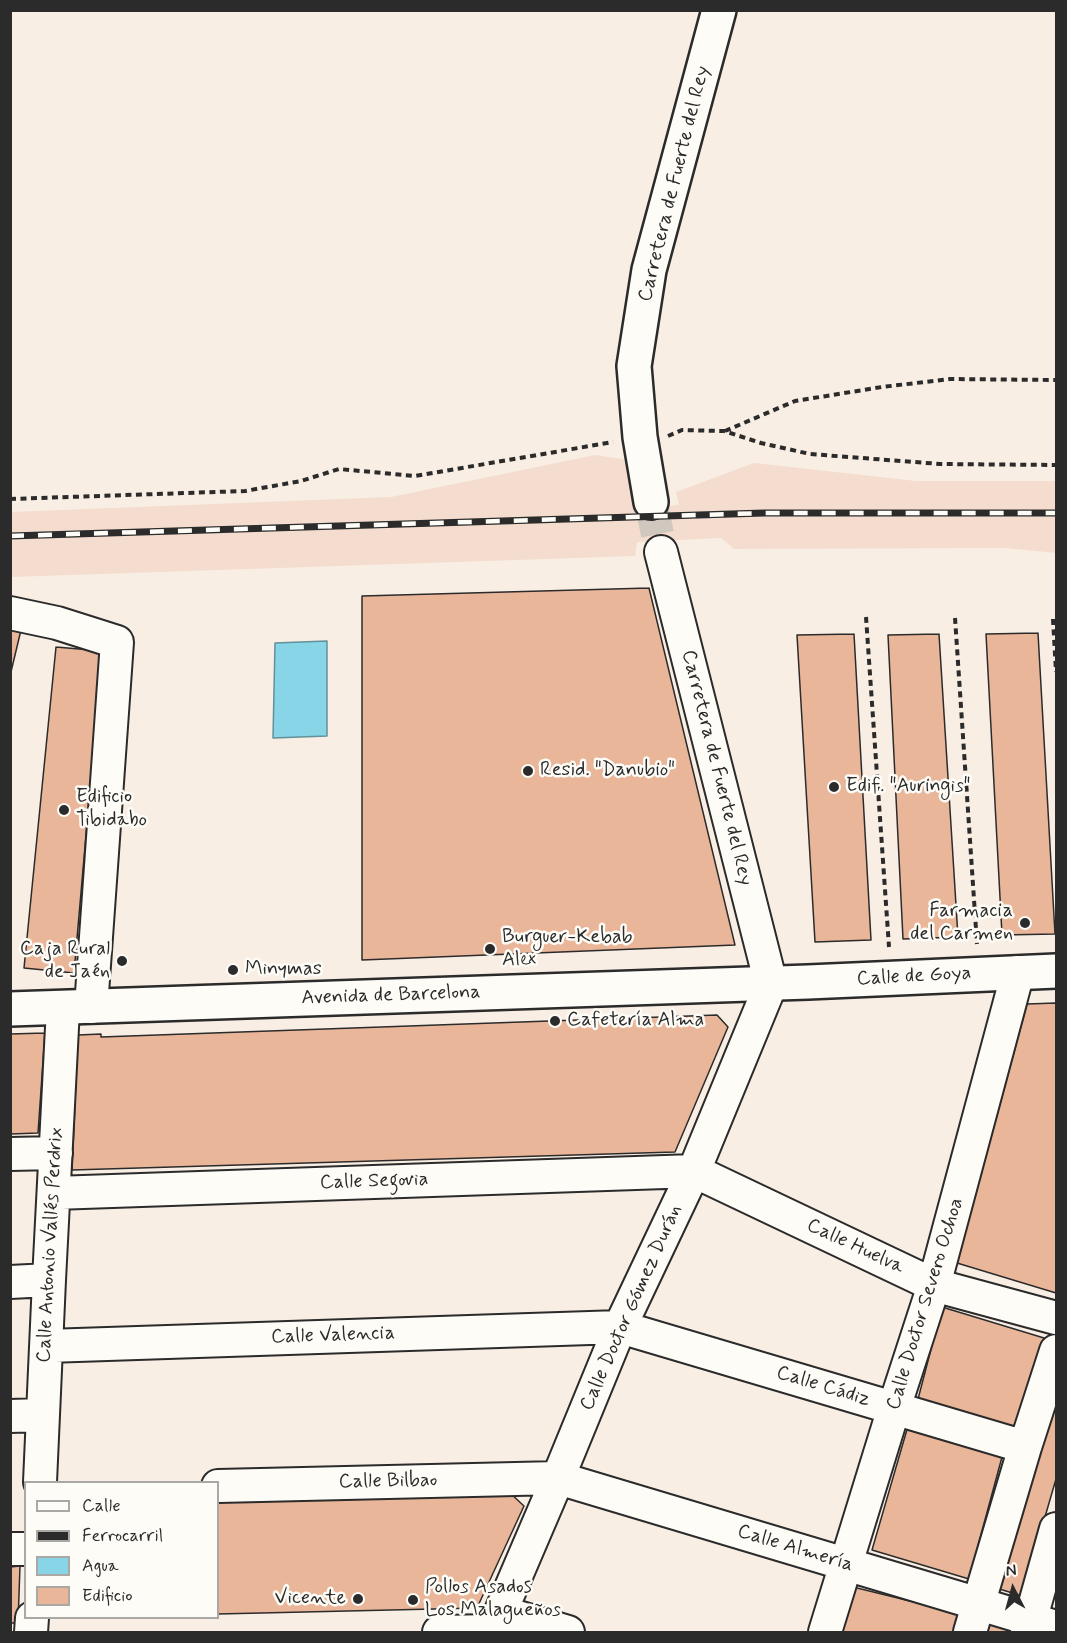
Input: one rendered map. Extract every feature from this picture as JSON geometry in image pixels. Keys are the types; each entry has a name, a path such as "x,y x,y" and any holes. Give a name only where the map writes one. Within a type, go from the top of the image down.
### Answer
{"street":[{"name":"Carretera de Fuerte del Rey","path":"651,502 652,438 634,366 649,270 719,10"},
{"name":"Carretera de Fuerte del Rey","path":"661,552 771,984"},
{"name":"Calle Antonio Vallés Perdrix","path":"10,613 57,623 117,642 77,1007 56,1153 40,1481"},
{"name":"Calle de Goya","path":"771,984 1056,971"},
{"name":"Calle Doctor Severo Ochoa","path":"825,1632 934,1285 1018,972"},
{"name":"Avenida de Barcelona","path":"10,1009 771,984"},
{"name":"Calle Doctor Gómez Durán","path":"495,1625 620,1327 694,1171 771,984"},
{"path":"10,1154 56,1153"},
{"name":"Calle Huelva","path":"694,1171 934,1285 1056,1318"},
{"name":"Calle Segovia","path":"54,1193 694,1171"},
{"path":"10,1282 49,1280"},
{"name":"Calle Valencia","path":"46,1346 620,1327"},
{"name":"Calle Cádiz","path":"620,1327 1025,1447"},
{"path":"974,1618 1056,1351"},
{"path":"10,1416 43,1415"},
{"name":"Calle Bilbao","path":"219,1486 558,1478"},
{"name":"Calle Almería","path":"558,1478 847,1565 974,1618 1038,1627"},
{"path":"1038,1627 1056,1529"},
{"path":"439,1632 495,1625 568,1632"}],"path":[{"path":"724,431 795,400 950,379 1056,380"},
{"path":"10,499 245,491 301,481 339,470 415,476 652,438 682,430 724,431 761,443 810,454 940,464 1056,465"},
{"path":"866,617 889,947"},
{"path":"955,618 977,944"},
{"path":"1053,619 1056,672"}],"shaded area":[{"path":"595,455 628,460 637,508 679,505 676,492 754,463 916,481 1056,481 1056,553 1005,548 734,549 721,538 637,542 635,556 11,577 10,512 391,497"}],"water":[{"path":"327,641 327,736 273,738 275,643"}],"building":[{"name":"Resid. \"Danubio\"","path":"649,588 735,945 362,960 362,596"},
{"path":"10,628 21,630 10,676"},
{"path":"1038,633 1055,934 1002,935 986,634"},
{"name":"Edif. \"Auringis\"","path":"854,634 871,940 815,942 797,635"},
{"path":"939,634 958,937 903,939 888,635"},
{"name":"Edificio Tibidabo","path":"56,647 102,651 74,973 24,968"},
{"path":"1056,1003 1056,1293 957,1263 1027,1004"},
{"path":"717,1015 728,1027 675,1152 72,1170 78,1035 101,1034 101,1037"},
{"path":"45,1033 38,1133 10,1134 10,1034"},
{"path":"942,1307 1044,1338 1020,1431 917,1403"},
{"path":"1056,1377 1056,1479 1022,1596 993,1587"},
{"path":"908,1426 1002,1457 969,1579 872,1550"},
{"path":"509,1492 524,1506 477,1608 219,1614 219,1499"},
{"path":"20,1566 18,1623 10,1623 10,1567"},
{"path":"853,1587 963,1614 957,1632 839,1632"},
{"path":"982,1622 1011,1630 1011,1632 979,1632"}],"tunnel":[{"path":"651,502 661,552"}],"railway":[{"path":"10,536 764,513 1056,513"}],"place":[{"name":"Resid. \"Danubio\"","path":"528,771"},
{"name":"Edif. \"Auringis\"","path":"834,787"},
{"name":"Edificio Tibidabo","path":"64,810"},
{"name":"Farmacia del Carmen","path":"1025,923"},
{"name":"Burguer-Kebab Alex","path":"490,949"},
{"name":"Caja Rural de Jaén","path":"122,961"},
{"name":"Minymas","path":"233,970"},
{"name":"Cafetería Alma","path":"555,1021"},
{"name":"Vicente","path":"358,1599"},
{"name":"Pollos Asados Los Malagueños","path":"413,1600"}]}
